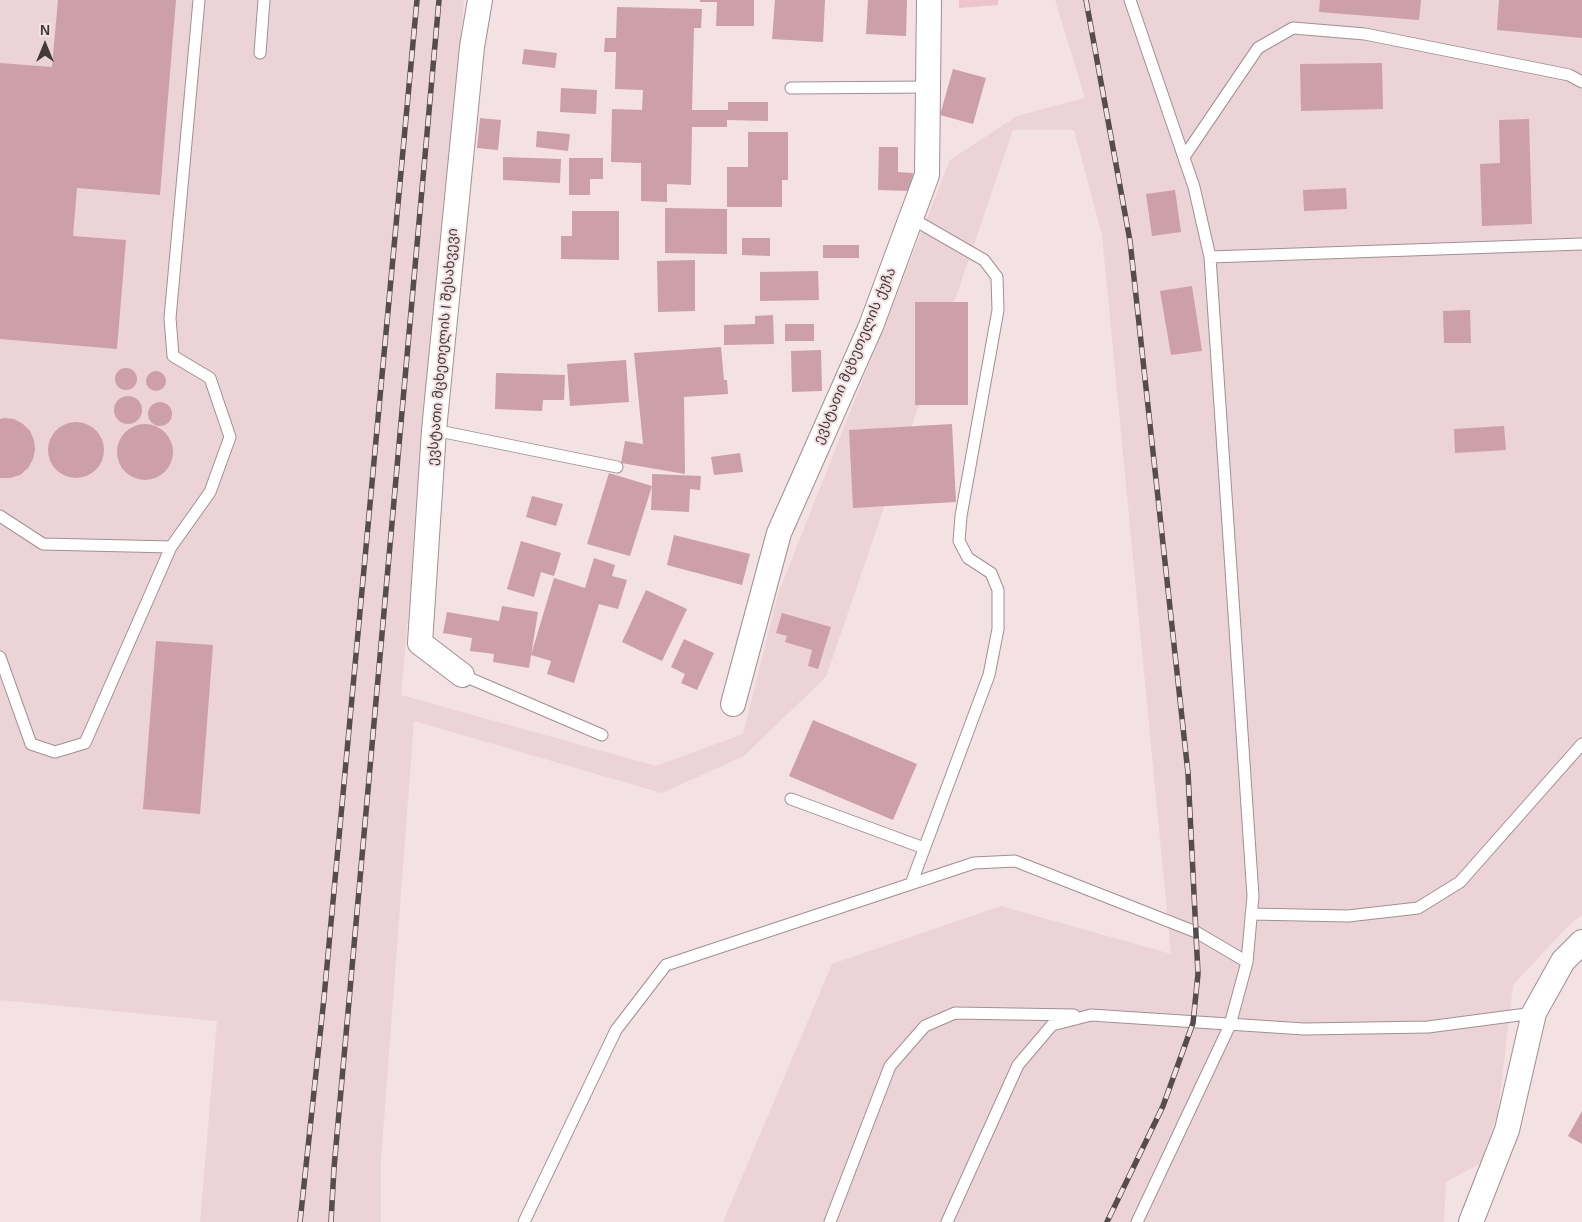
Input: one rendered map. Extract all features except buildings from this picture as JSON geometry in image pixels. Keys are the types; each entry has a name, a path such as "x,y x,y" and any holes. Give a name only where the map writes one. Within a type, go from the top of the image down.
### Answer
{"street":[{"name":"ევსტათი მცხეთელის I შესახვევი","path":"462,675 420,643 434,430 472,47 480,0"},
{"name":"ევსტათი მცხეთელის ქუჩა","path":"733,704 779,533 871,326 927,175 929,0"},
{"path":"1471,1222 1507,1130 1534,1013 1563,961 1582,942"}],"lane":[{"path":"0,657 32,744 55,752 85,743 172,546 210,492 230,437 210,378 173,356 170,318 199,0"},
{"path":"260,53 264,0"},
{"path":"1130,0 1194,187 1210,257 1253,896 1247,962 1230,1025 1137,1222"},
{"path":"1184,157 1258,48 1293,28 1365,34 1569,75 1582,82"},
{"path":"791,88 928,87"},
{"path":"910,884 989,675 998,629 998,590 991,573 968,558 959,541 961,516 998,310 997,277 984,260 911,218"},
{"path":"1210,257 1582,244"},
{"path":"434,430 617,467"},
{"path":"0,516 43,544 172,546"},
{"path":"462,675 602,735"},
{"path":"1251,914 1348,916 1418,908 1460,882 1582,744"},
{"path":"791,798 924,848"},
{"path":"524,1222 616,1030 666,965 974,863 1014,861 1196,932 1247,962"},
{"path":"830,1222 890,1066 925,1026 956,1013 1091,1015 1304,1029 1428,1027 1534,1013"},
{"path":"947,1222 1018,1065 1052,1025 1091,1015"}],"shaded area":[{"path":"0,0 464,0 401,695 656,766 743,734 778,594 950,160 1017,116 1085,98 1055,0 1582,0 1582,915 1569,925 1513,985 1498,1112 1481,1163 1446,1182 1444,1222 723,1222 832,964 1001,906 1171,954 1102,235 1074,130 1013,130 826,677 744,756 662,793 414,721 381,1159 381,1222 200,1222 217,1021 0,1000"},
{"path":"959,0 998,0 998,5 959,8"}],"railway":[{"path":"300,1222 324,998 417,0"},
{"path":"331,1222 334,1168 439,0"},
{"path":"1086,0 1130,241 1188,773 1198,974 1193,1023 1163,1106 1107,1222"}]}
